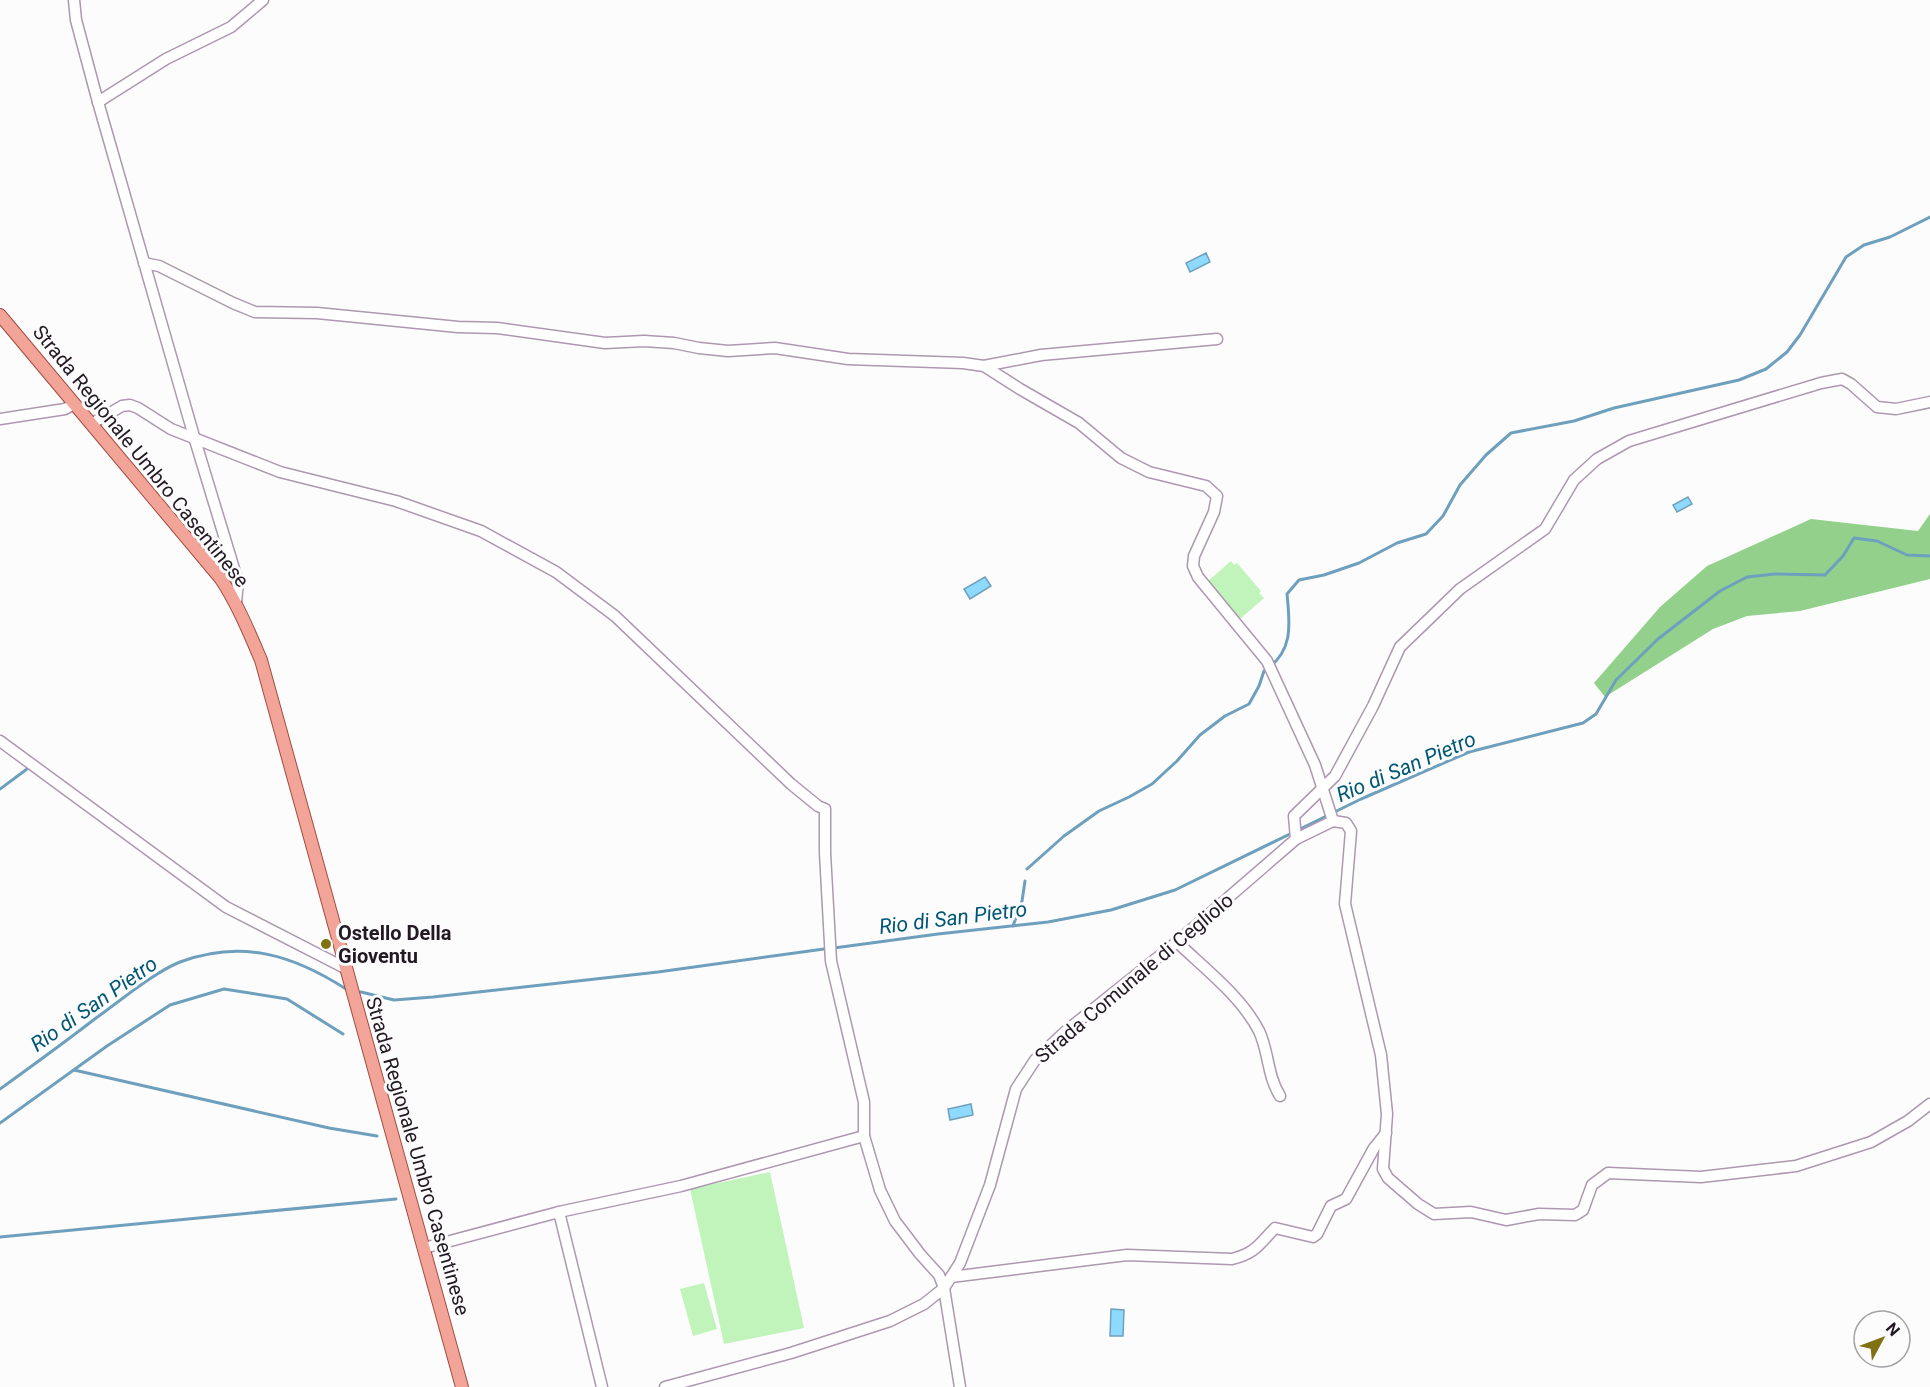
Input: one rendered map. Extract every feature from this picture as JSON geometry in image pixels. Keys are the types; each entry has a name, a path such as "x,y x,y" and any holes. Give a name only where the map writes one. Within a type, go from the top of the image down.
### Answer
{"main road":[{"name":"Strada Regionale Umbro Casentinese","path":"0,315 221,579 236,602 261,660 462,1387"}],"street":[{"path":"74,0 76,20 98,102 238,582 236,602"},
{"path":"98,102 166,59 231,27 263,0"},
{"path":"144,263 159,266 255,312 316,313 458,327 497,328 605,343 674,342 699,348 728,351 775,348 848,359 963,363 984,366 1041,356 1217,339"},
{"path":"984,366 1079,423 1121,458 1149,472 1206,486 1217,496 1215,512 1194,556 1193,566 1206,586 1267,661 1323,788 1333,821 1346,823 1351,831 1345,904 1381,1055 1387,1114 1383,1169 1388,1178 1418,1204 1434,1214 1471,1212 1506,1220 1539,1214 1575,1215 1582,1210 1592,1185 1608,1173 1701,1177 1796,1166 1871,1142 1908,1121 1930,1104"},
{"path":"1296,839 1294,816 1335,776 1373,706 1400,646 1460,589 1545,529 1574,480 1597,459 1629,441 1821,383 1842,379 1851,384 1877,408 1896,410 1930,402"},
{"path":"0,419 64,409 74,404"},
{"path":"91,424 122,406 130,405 195,440 280,472 396,501 481,531 556,572 615,616 791,784 825,809 831,961 864,1102 864,1136 880,1190 895,1221 939,1275 944,1288 960,1387"},
{"path":"0,741 226,907 345,968"},
{"name":"Strada Comunale di Cegliolo","path":"665,1387 791,1353 890,1322 924,1304 944,1288 960,1263 990,1185 1016,1089 1035,1060 1066,1031 1177,942 1296,839 1333,821"},
{"path":"1177,942 1249,1014 1259,1032 1272,1083 1280,1096"},
{"path":"951,1277 1127,1255 1232,1259 1244,1256 1260,1246 1275,1228 1313,1237 1317,1234 1331,1206 1346,1199 1374,1148 1386,1133"},
{"path":"424,1248 559,1212 681,1186 864,1136"},
{"path":"559,1212 602,1387"}],"green space":[{"path":"1930,514 1930,579 1800,611 1747,616 1713,629 1605,697 1594,683 1660,607 1707,566 1811,519 1918,531"},
{"path":"1231,561 1234,565 1237,563 1261,591 1259,593 1264,598 1240,619 1207,582"},
{"path":"770,1172 804,1328 724,1344 690,1189"},
{"path":"704,1283 717,1329 693,1336 680,1289"}],"water":[{"path":"1206,253 1210,262 1190,272 1186,263"},
{"path":"1688,497 1692,504 1677,512 1673,505"},
{"path":"985,577 991,586 970,599 964,589"},
{"path":"971,1104 973,1115 950,1120 948,1109"},
{"path":"1111,1309 1124,1310 1123,1336 1110,1336"}],"waterway":[{"path":"1027,869 1064,836 1099,811 1152,784 1200,735 1225,716 1249,704 1264,671 1281,655 1285,646 1289,627 1287,594 1299,580 1324,575 1359,563 1397,543 1426,534 1443,516 1460,485 1486,455 1511,433 1574,421 1614,408 1739,380 1766,369 1787,352 1800,335 1846,257 1864,245 1890,237 1930,217"},
{"name":"Rio di San Pietro","path":"1298,830 1361,799 1469,752 1583,723 1596,714 1616,680 1658,639 1720,591 1747,577 1775,574 1825,575 1843,556 1854,538 1877,541 1907,555 1930,556"},
{"path":"0,789 27,769"},
{"name":"Rio di San Pietro","path":"834,948 1048,922 1111,910 1175,890 1292,833"},
{"path":"1013,926 1022,901 1025,881"},
{"name":"Rio di San Pietro","path":"361,992 394,1000 433,997 658,972 824,949"},
{"name":"Rio di San Pietro","path":"0,1089 148,980 180,962 203,955 246,951 266,954 306,967 346,989"},
{"path":"0,1123 107,1046 170,1005 224,989 287,999 343,1034"},
{"path":"74,1070 329,1128 377,1136"},
{"path":"0,1237 396,1199"}],"place":[{"name":"Ostello Della Gioventu","path":"326,944"}]}
